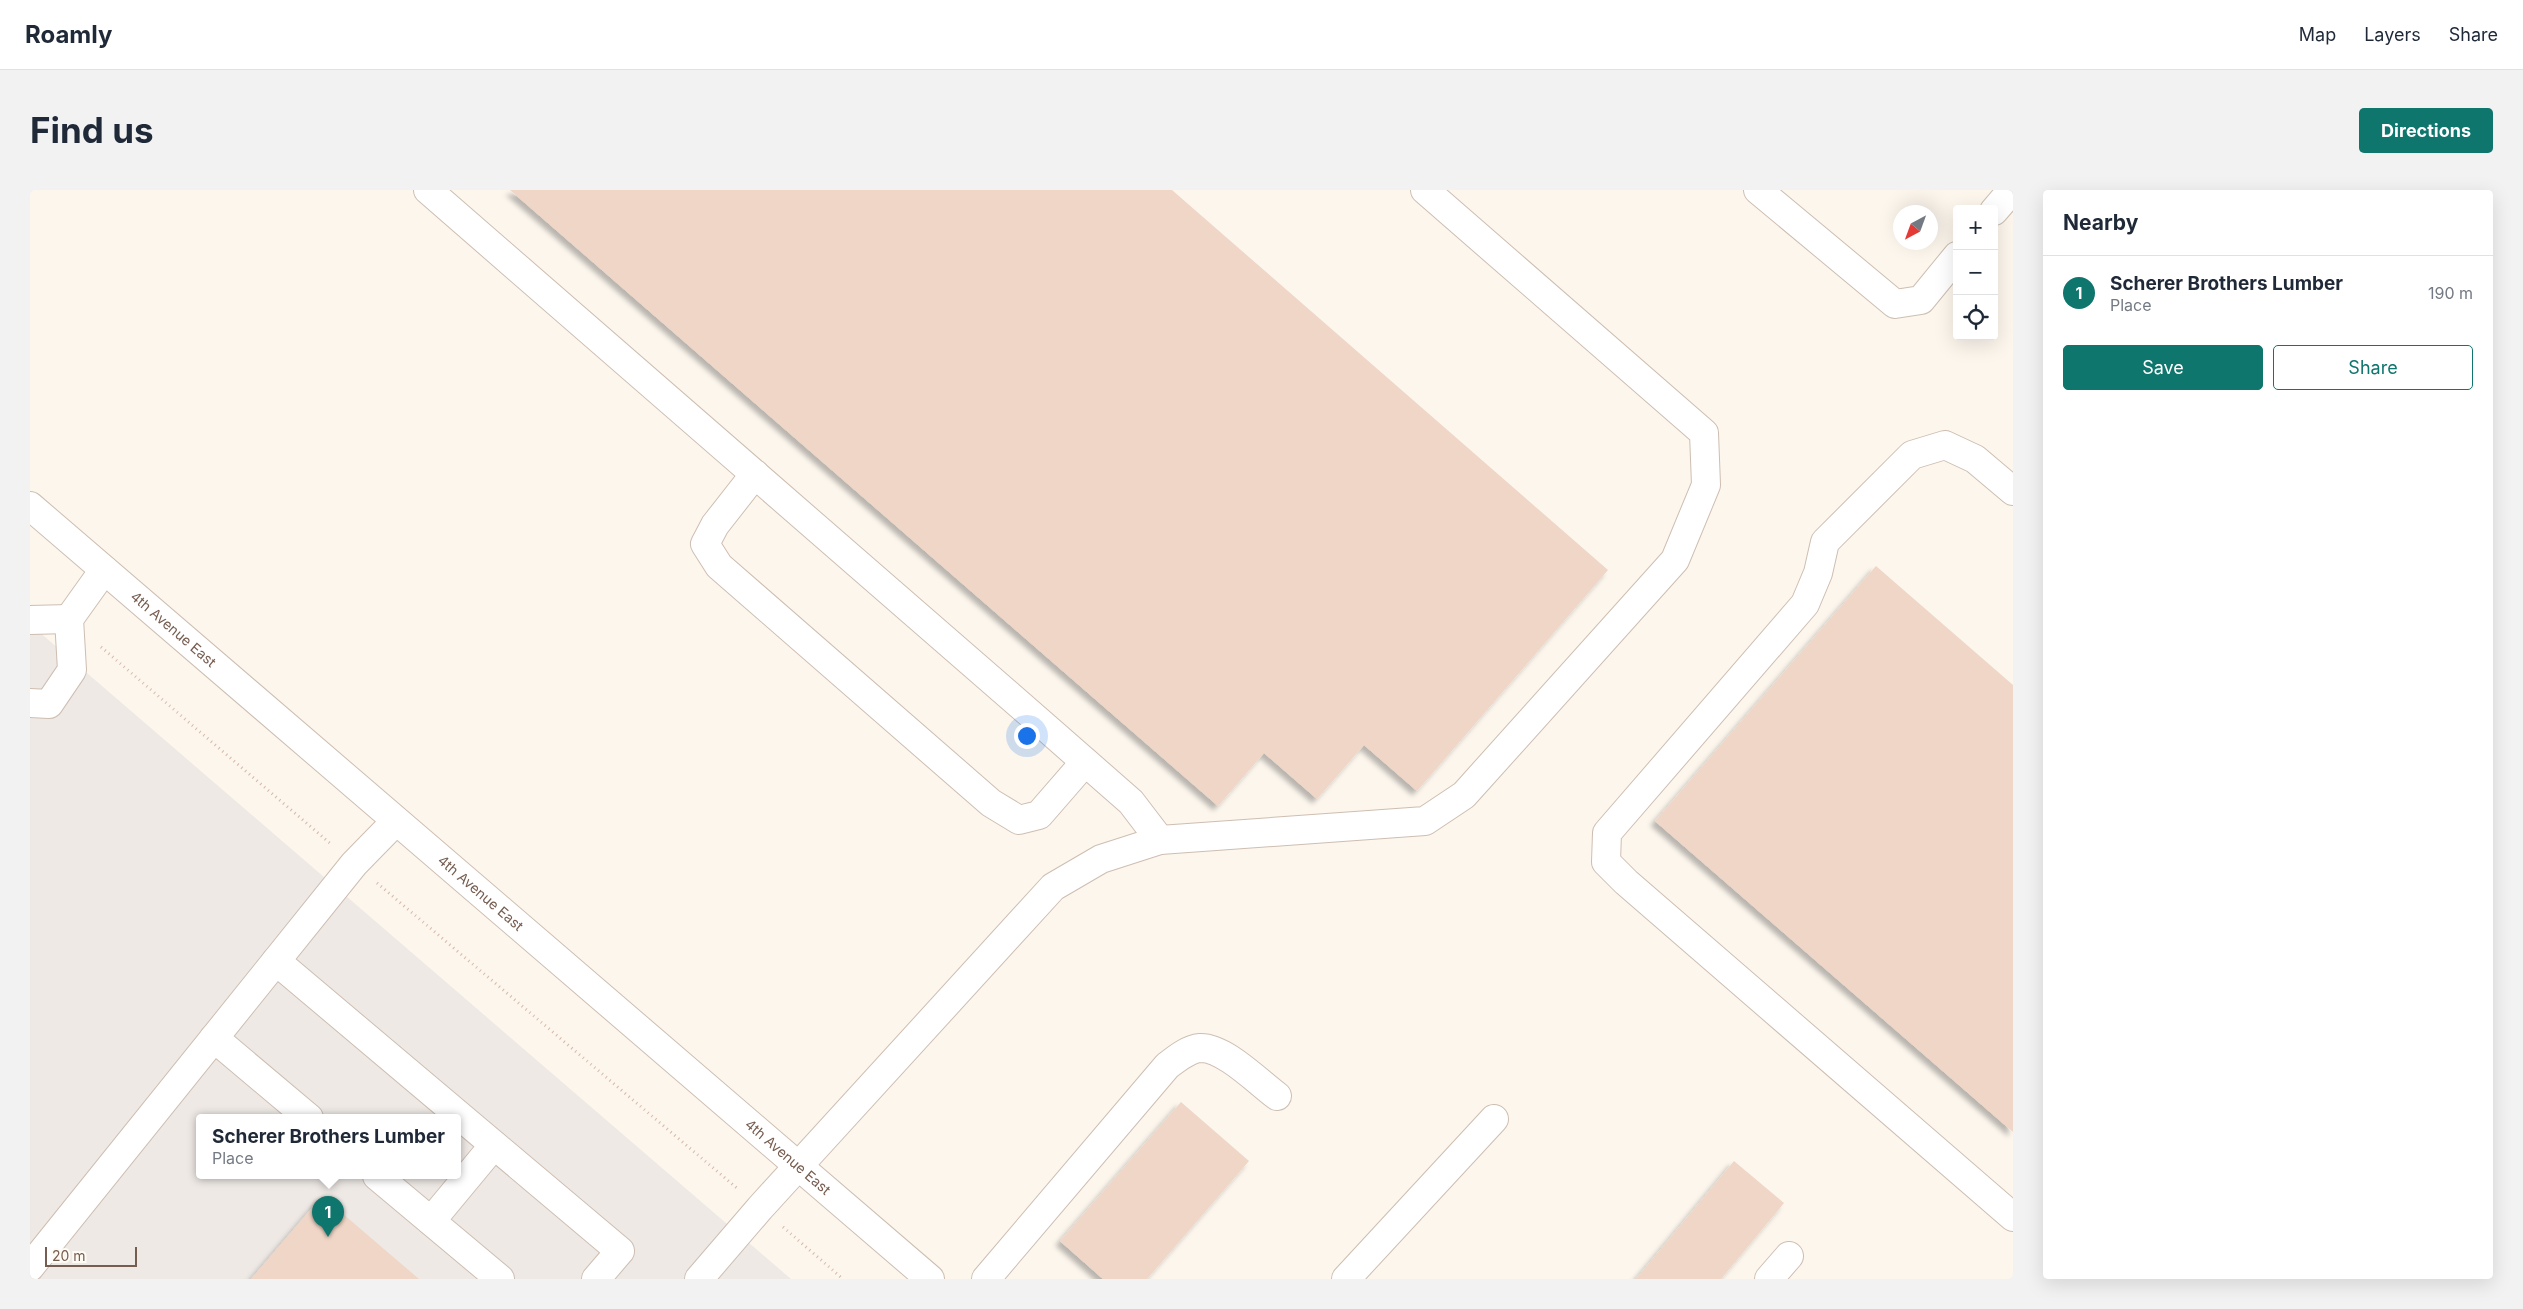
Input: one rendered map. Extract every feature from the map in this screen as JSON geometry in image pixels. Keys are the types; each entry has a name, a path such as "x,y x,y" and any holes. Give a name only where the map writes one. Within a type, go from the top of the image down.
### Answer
{"street":[{"path":"428,190 1086,762 1130,802 1160,840"},
{"path":"699,1279 760,1208 1053,887 1101,859 1160,840 1425,821 1464,796 1675,560 1706,485 1704,433 1425,190"},
{"path":"1758,190 1895,304 1921,300 1953,261"},
{"path":"1998,206 2012,190"},
{"path":"2013,491 1975,459 1945,445 1912,456 1825,542 1818,573 1805,604 1608,833 1606,862 1626,882 2013,1216"},
{"path":"755,474 715,525 705,544 719,566 992,803 1019,820 1039,815 1086,762"},
{"name":"4th Avenue East","path":"30,506 930,1279"},
{"path":"30,703 49,704 72,670 69,619 104,570"},
{"path":"30,620 69,619"},
{"path":"30,1267 354,864 396,821"},
{"path":"276,961 457,1114"},
{"path":"214,1038 304,1114"},
{"path":"986,1279 1166,1066 1186,1052 1199,1048 1217,1050 1277,1096"},
{"path":"461,1117 620,1251 596,1279"},
{"path":"1346,1279 1494,1119"},
{"path":"431,1220 494,1145"},
{"path":"381,1179 500,1279"},
{"path":"1769,1279 1790,1256"}],"path":[{"path":"69,619 354,864 843,1279"}],"shaded area":[{"path":"30,624 791,1279 30,1279"}],"building":[{"path":"510,190 1172,190 1608,570 1417,791 1364,745 1317,799 1264,753 1218,806"},
{"path":"1876,566 2013,685 2013,1132 1655,821"},
{"path":"1181,1102 1249,1161 1147,1279 1103,1279 1060,1241"},
{"path":"1734,1161 1784,1203 1721,1279 1636,1279"},
{"path":"322,1196 419,1279 251,1279"}],"place":[{"name":"Scherer Brothers Lumber","path":"328,1237"}]}
